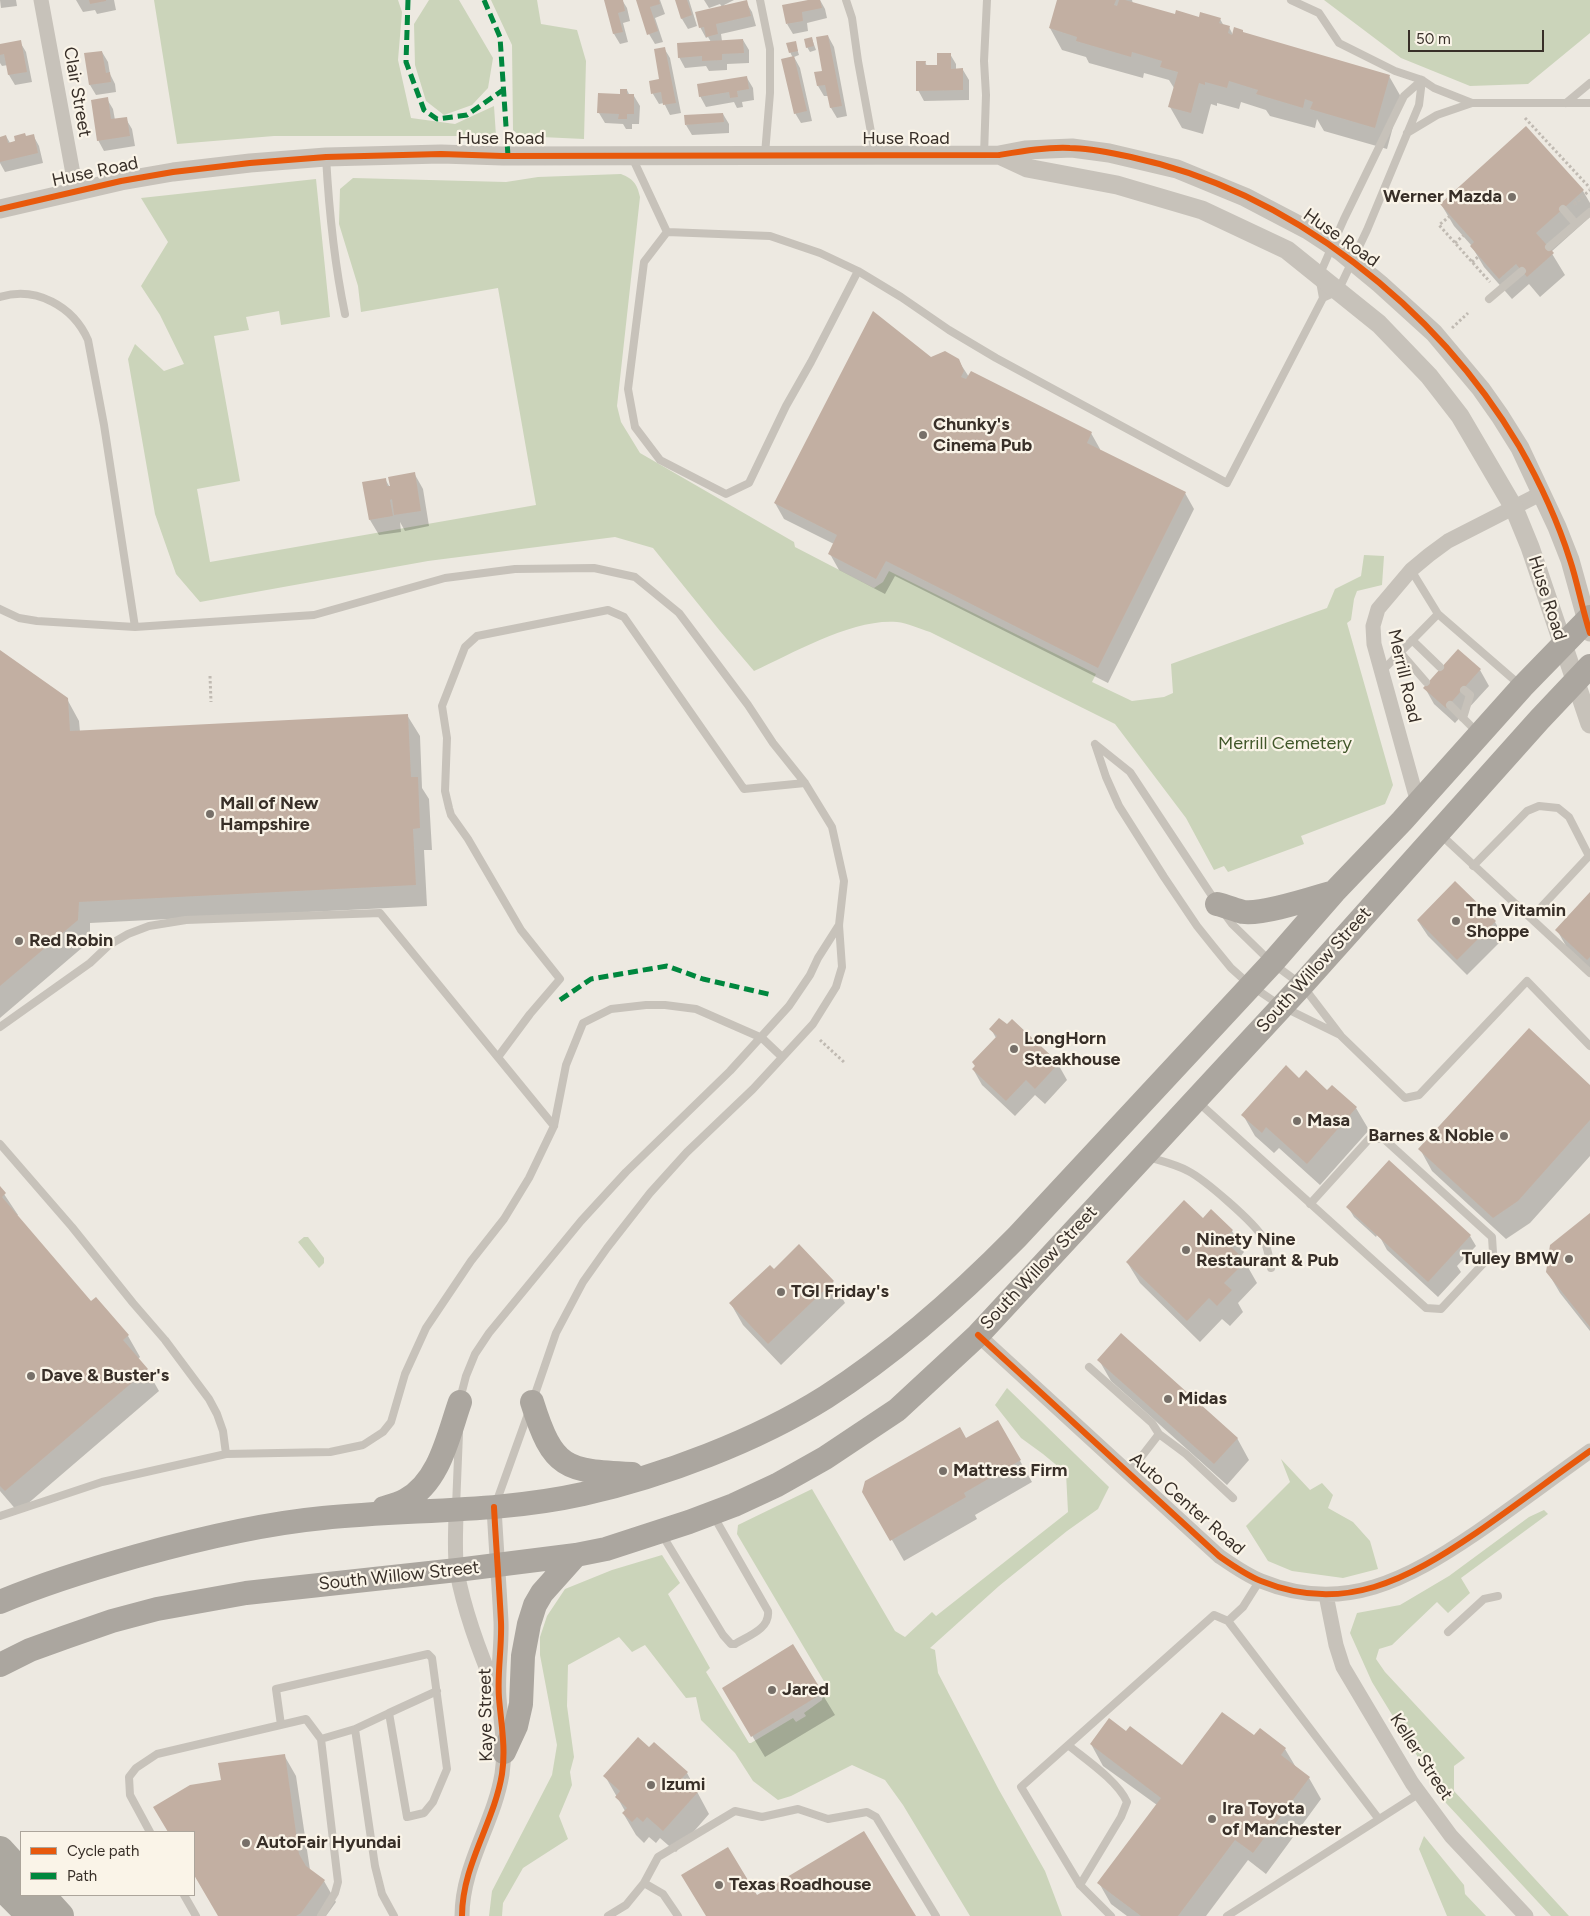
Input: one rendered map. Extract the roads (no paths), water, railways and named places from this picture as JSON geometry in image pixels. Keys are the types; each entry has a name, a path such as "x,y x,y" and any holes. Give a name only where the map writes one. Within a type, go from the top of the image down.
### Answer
{"highway":[{"path":"0,1850 20,1872"},
{"path":"0,1885 31,1916"},
{"path":"42,1896 60,1916"}],"main road":[{"name":"South Willow Street","path":"0,1602 88,1570 199,1540 277,1523 369,1514 539,1503 584,1494 651,1475 751,1437 824,1398 860,1374 922,1327 984,1271 1018,1237 1272,963 1334,892 1522,687 1562,645 1589,624"},
{"name":"South Willow Street","path":"0,1665 30,1650 66,1636 157,1609 246,1593 457,1570 576,1555 606,1549 712,1514 777,1485 825,1458 897,1410 978,1335 1194,1099 1302,985 1582,674"},
{"path":"1217,904 1245,912 1270,909 1334,892"},
{"path":"369,1514 406,1501 422,1488 437,1466 460,1402"},
{"path":"532,1402 547,1444 566,1463 593,1472 651,1475"},
{"path":"504,1752 516,1726 521,1704 523,1656 529,1624 542,1592 576,1555"}],"street":[{"name":"Clair Street","path":"41,0 76,190"},
{"name":"Huse Road","path":"0,209 76,190 173,172 326,157 404,154 992,155 1033,149 1072,148 1109,153 1177,169 1245,197 1308,230 1352,261 1434,333 1459,362 1500,416 1520,448 1542,493 1570,560 1589,624"},
{"name":"Huse Road","path":"992,155 1027,168 1117,185 1202,210 1287,250 1319,276 1330,295 1379,324 1429,376 1460,416 1514,508 1536,565 1562,645 1582,674 1590,724"},
{"name":"Merrill Road","path":"1418,802 1374,644 1373,626 1378,609 1411,570 1428,555 1448,541 1542,493"},
{"name":"Auto Center Road","path":"978,1335 1219,1556 1260,1580 1295,1591 1326,1595 1358,1591 1378,1586 1416,1571 1451,1550 1590,1451"},
{"name":"Kaye Street","path":"460,1916 463,1894 474,1855 502,1774 504,1752 499,1697 501,1623 494,1507"},
{"name":"Kaye Street","path":"456,1509 457,1570 481,1657 499,1697"},
{"name":"Keller Street","path":"1326,1595 1336,1645 1344,1667 1354,1687 1420,1793 1451,1836 1526,1916"}],"lane":[{"path":"760,0 770,49 770,92 765,155"},
{"path":"846,0 852,18 875,154"},
{"path":"986,0 984,60 992,155"},
{"path":"1291,0 1320,13 1340,43 1395,71 1422,80 1434,88 1472,103"},
{"path":"667,232 770,236 820,252 858,271 996,358 1227,483 1330,295 1352,261 1419,105 1422,80"},
{"path":"1319,276 1344,219 1404,96 1422,80"},
{"path":"1566,103 1590,83"},
{"path":"1407,133 1437,115 1472,103 1590,103"},
{"path":"631,155 667,232"},
{"path":"326,157 328,206 345,314"},
{"path":"1566,208 1576,224"},
{"path":"1549,247 1590,212"},
{"path":"667,232 644,262 628,389 635,427 660,460 726,494 749,483 786,406 858,271"},
{"path":"1489,299 1522,271"},
{"path":"0,298 22,294 49,300 75,318 83,328 88,340 104,426 135,627"},
{"path":"0,610 20,618 37,621 135,627 314,615 445,578 515,569 594,568 635,577 679,613 748,705 773,743 805,783 832,827 844,881 839,925 842,967 836,987 813,1024 753,1089 674,1166 650,1193 606,1248 583,1282 556,1333 494,1507"},
{"path":"1411,570 1438,614 1522,687"},
{"path":"498,1057 560,978 521,930 468,839 451,815 449,808 445,791 447,738 442,706 465,647 477,636 608,610 624,616 744,789 805,783"},
{"path":"1382,671 1438,614"},
{"path":"1412,640 1440,667"},
{"path":"1400,652 1426,682"},
{"path":"1463,718 1470,695 1464,690"},
{"path":"1450,705 1480,735"},
{"path":"1341,1036 1281,1006 1250,985 1231,968 1208,940 1164,877 1119,806 1106,777 1095,744 1130,772 1232,924 1272,963 1302,985 1341,1036 1405,1098 1420,1095 1527,981 1590,1046"},
{"path":"1473,866 1527,811 1539,806 1558,808 1570,817 1586,840 1590,856 1530,918"},
{"path":"1438,833 1590,973"},
{"path":"0,1027 90,963 109,945 128,934 148,926 186,920 380,913 554,1126"},
{"path":"456,1509 460,1402 466,1376 475,1354 489,1333 581,1221 626,1172 730,1071 790,1006 839,925"},
{"path":"0,1516 102,1482 226,1454 330,1452 363,1445 383,1432 391,1422 405,1374 426,1328 471,1261 504,1219 529,1178 554,1126 566,1065 583,1023 611,1009 665,1004 696,1009 762,1038 782,1057"},
{"path":"1194,1099 1310,1204 1426,1308 1441,1309 1493,1253 1492,1237 1384,1139 1368,1139 1310,1204"},
{"path":"0,1144 72,1227 133,1304 165,1340 209,1399 223,1431 226,1454"},
{"path":"1143,1156 1177,1166 1189,1172 1221,1196 1260,1233 1268,1252 1271,1268"},
{"path":"1089,1367 1152,1423 1159,1434 1186,1454 1233,1498"},
{"path":"1128,1474 1159,1434"},
{"path":"660,1531 723,1635 731,1644 734,1644 764,1626 768,1621 768,1611 712,1514"},
{"path":"1228,1621 1243,1607 1260,1580"},
{"path":"1448,1632 1484,1599 1498,1596"},
{"path":"1112,1916 1080,1885 1020,1786 1214,1615 1228,1621 1378,1818"},
{"path":"281,1725 276,1689 428,1654 432,1658 446,1769 433,1802 424,1813 407,1817 389,1713"},
{"path":"321,1739 355,1729 437,1691"},
{"path":"149,1831 130,1795 129,1777 136,1768 157,1754 306,1719 321,1739 338,1882 335,1893 321,1916"},
{"path":"355,1729 375,1866 382,1894 394,1916"},
{"path":"1068,1745 1114,1785 1127,1802 1121,1817 1080,1885"},
{"path":"1227,1916 1420,1793"},
{"path":"608,1916 626,1905 644,1883 658,1857 735,1811 762,1817 798,1810 828,1819 867,1812 876,1817 936,1916"},
{"path":"644,1883 662,1894 678,1916"},
{"path":"185,1896 196,1916"}],"place":[{"name":"Werner Mazda","path":"1512,197"},
{"name":"Chunky's Cinema Pub","path":"923,435"},
{"name":"Mall of New Hampshire","path":"210,814"},
{"name":"The Vitamin Shoppe","path":"1456,921"},
{"name":"Red Robin","path":"19,941"},
{"name":"LongHorn Steakhouse","path":"1014,1049"},
{"name":"Masa","path":"1297,1121"},
{"name":"Barnes & Noble","path":"1504,1136"},
{"name":"Ninety Nine Restaurant & Pub","path":"1186,1250"},
{"name":"Tulley BMW","path":"1569,1259"},
{"name":"TGI Friday's","path":"781,1292"},
{"name":"Dave & Buster's","path":"31,1376"},
{"name":"Midas","path":"1168,1399"},
{"name":"Mattress Firm","path":"943,1471"},
{"name":"Jared","path":"772,1690"},
{"name":"Izumi","path":"651,1785"},
{"name":"Ira Toyota of Manchester","path":"1212,1819"},
{"name":"AutoFair Hyundai","path":"246,1843"},
{"name":"Texas Roadhouse","path":"719,1885"}],"park label":[{"name":"Merrill Cemetery","path":"1285,744"}]}
